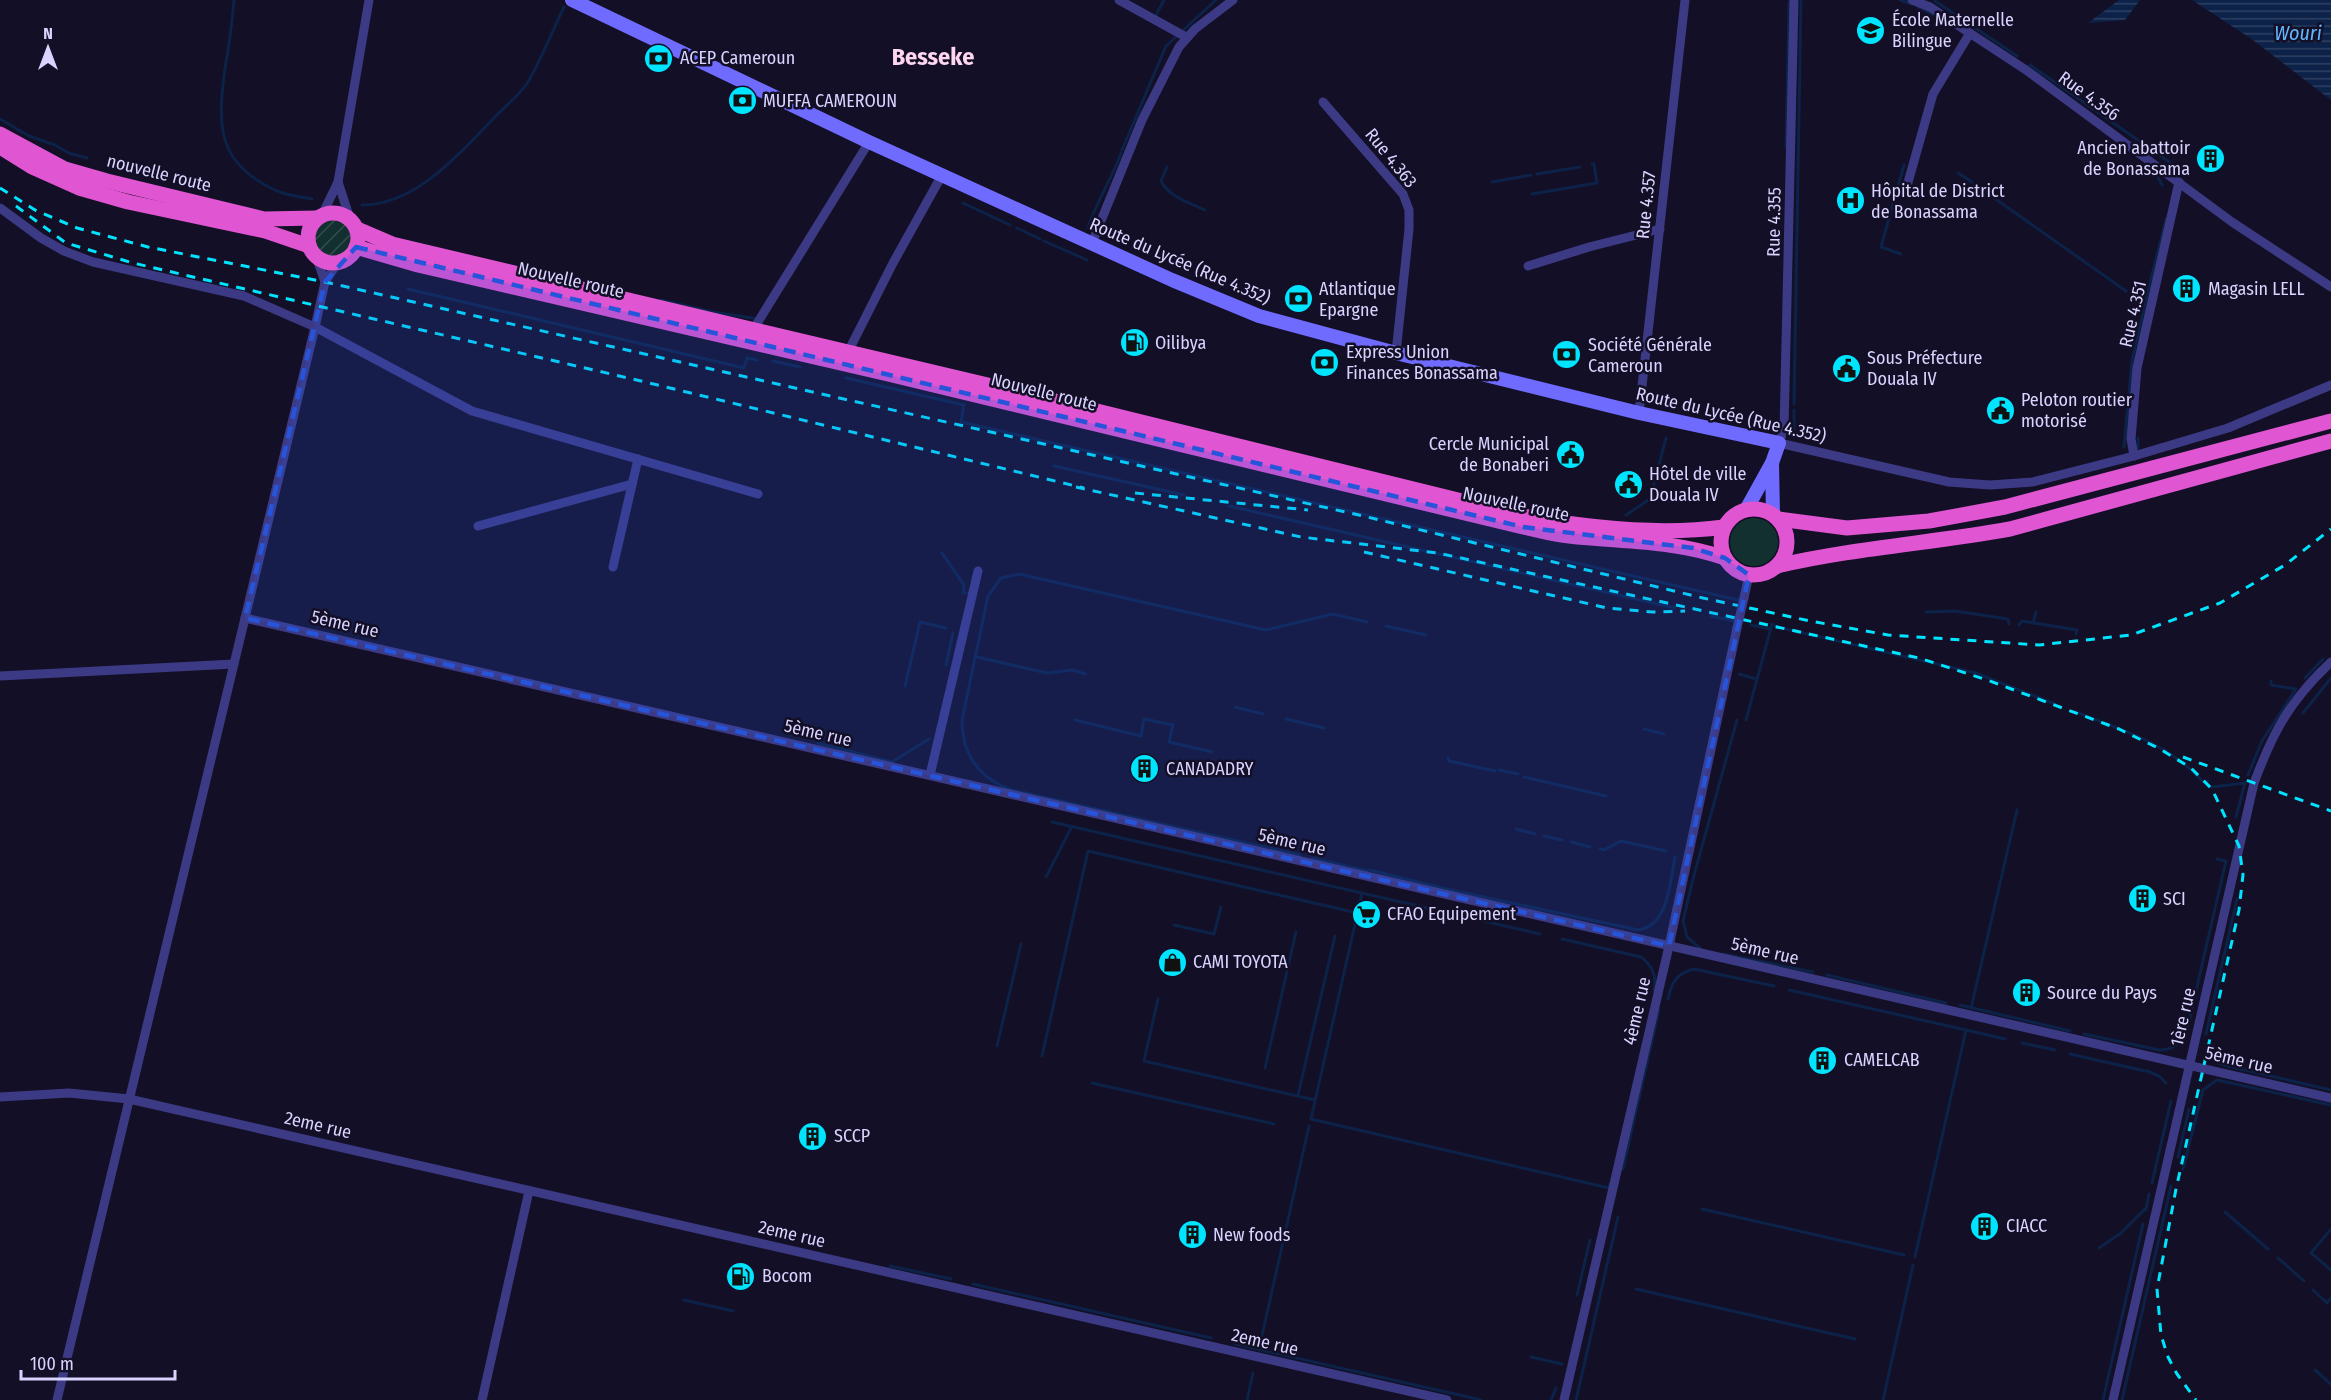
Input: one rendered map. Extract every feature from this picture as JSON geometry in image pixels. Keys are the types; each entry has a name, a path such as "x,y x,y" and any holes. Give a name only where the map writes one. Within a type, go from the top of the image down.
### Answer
{"highway":[{"name":"nouvelle route","path":"0,134 65,169 107,181 264,219 319,217"},
{"name":"nouvelle route","path":"0,147 32,167 79,188 128,202 265,231 313,251"},
{"path":"340,213 354,224 356,247 349,257 338,262 326,262 313,251 308,234 319,217 340,213"},
{"name":"Nouvelle route","path":"354,224 392,244 848,352 890,368 1523,527 1567,536 1672,544 1725,558"},
{"name":"Nouvelle route","path":"356,247 418,265 1097,411 1523,516 1568,524 1649,530 1700,531 1724,527"},
{"path":"2331,421 2005,507 1929,521 1847,528 1776,517 1760,509 1746,510 1733,516 1724,527 1721,543 1725,558 1735,569 1749,575 1764,574 1777,566 1821,556 2010,529 2331,441"},
{"path":"1776,517 1785,530 1788,543 1785,556 1777,566"}],"main road":[{"name":"Route du Lycée (Rue 4.352)","path":"575,1 942,176 1172,280 1259,316 1396,353 1639,413 1779,443"},
{"path":"1746,510 1772,463 1779,443"},
{"path":"1772,463 1776,517"}],"street":[{"path":"319,217 338,182 369,0"},
{"path":"1119,0 1186,37"},
{"path":"1092,243 1142,120 1186,37 1233,0"},
{"name":"Rue 4.357","path":"1639,413 1684,0"},
{"name":"Rue 4.355","path":"1779,443 1784,429 1791,219 1794,0"},
{"name":"Rue 4.356","path":"1912,0 1930,7 2026,70 2232,222 2331,287"},
{"path":"1905,193 1933,94 1970,33"},
{"name":"Rue 4.363","path":"1323,102 1403,194 1409,210 1396,353"},
{"path":"753,330 869,142"},
{"path":"848,352 893,263 942,176"},
{"path":"338,182 354,224"},
{"name":"Rue 4.351","path":"2134,456 2131,438 2137,368 2179,182"},
{"path":"0,208 41,238 93,262 244,296 315,327 472,411 758,494"},
{"path":"1528,266 1659,229"},
{"path":"313,251 325,282"},
{"path":"57,1400 325,282 338,262"},
{"name":"Route du Lycée (Rue 4.352)","path":"1779,443 1949,482 1990,485 2033,482 2134,456 2228,428 2331,385"},
{"path":"613,567 638,459"},
{"path":"478,526 632,484"},
{"path":"930,776 978,571"},
{"name":"4ème rue","path":"1564,1400 1669,946 1749,575"},
{"name":"5ème rue","path":"245,618 2331,1098"},
{"name":"1ère rue","path":"2113,1400 2254,783 2266,749 2283,718 2307,685 2331,662"},
{"path":"0,676 234,664"},
{"name":"2eme rue","path":"0,1097 69,1093 129,1099 1447,1400"},
{"path":"482,1400 529,1191"}],"highlighted area":[{"path":"356,247 1523,527 1693,548 1725,558 1749,575 1669,946 245,618 325,282"}],"green space":[{"path":"333,216 348,222 354,237 348,252 333,258 318,252 312,237 318,222"},
{"path":"1754,518 1771,525 1778,542 1771,559 1754,566 1737,559 1730,542 1737,525"}],"water":[{"path":"2119,0 2140,0 2125,20 2088,23"},
{"name":"Wouri","path":"2192,0 2331,0 2331,100 2253,40"}],"waterway":[{"path":"234,0 222,89 222,125 226,141 232,156 242,169 257,180 277,191 312,199"},
{"path":"1155,17 1164,0"},
{"path":"1122,150 1166,46 1216,0"},
{"path":"1794,404 1801,0"},
{"path":"1900,0 1912,4"},
{"path":"1935,1 2017,56"},
{"path":"1786,147 1789,2"},
{"path":"362,205 382,203 400,196 418,187 451,162 525,87 564,7"},
{"path":"1918,7 1936,16"},
{"path":"2030,65 2175,166"},
{"path":"0,119 29,136 87,158"},
{"path":"1088,228 1121,153"},
{"path":"1532,194 1597,183 1594,164 1592,164"},
{"path":"1901,254 1881,247 1904,165"},
{"path":"1167,167 1161,181 1165,187 1180,199 1205,210"},
{"path":"1537,174 1580,167"},
{"path":"2153,168 2162,185"},
{"path":"1958,173 1972,182"},
{"path":"1492,182 1531,175"},
{"path":"1977,186 2126,291"},
{"path":"963,203 1010,225"},
{"path":"2144,307 2166,219"},
{"path":"1017,228 1040,239"},
{"path":"1044,241 1087,260"},
{"path":"408,289 744,368 747,358 757,360"},
{"path":"661,300 713,312 759,319"},
{"path":"2124,447 2132,361 2144,309"},
{"path":"773,361 800,367"},
{"path":"846,378 964,405 961,422 1738,600"},
{"path":"1794,410 1794,435"},
{"path":"1626,515 1650,499 1666,438"},
{"path":"2138,438 2138,448"},
{"path":"1054,466 1184,495"},
{"path":"1229,506 1675,608"},
{"path":"942,553 964,585 963,593 966,593"},
{"path":"1300,855 1012,790 982,772 969,755 962,720 988,596 1001,578 1019,574 1266,630 1333,614 1367,622"},
{"path":"1926,612 1955,611 2008,619 2009,624"},
{"path":"2033,623 2036,612"},
{"path":"1711,616 1734,621"},
{"path":"2019,625 2022,621 2077,630 2076,634"},
{"path":"905,686 920,622 946,628"},
{"path":"1772,624 1976,673 2055,704"},
{"path":"1746,720 1772,624"},
{"path":"1751,625 1770,629"},
{"path":"1386,626 1426,635"},
{"path":"946,665 953,633"},
{"path":"977,657 1047,673 1073,670 1085,674"},
{"path":"2305,678 2323,659"},
{"path":"1739,674 1756,679"},
{"path":"2303,713 2331,678"},
{"path":"2248,775 2262,741 2296,689 2271,685 2271,681"},
{"path":"1235,707 1263,714"},
{"path":"2076,712 2128,732 2160,748 2190,769 2203,782 2208,781"},
{"path":"1075,720 1141,736 1144,719 1173,725 1169,742 1212,752"},
{"path":"1286,719 1324,728"},
{"path":"1701,949 1687,937 1683,921 1737,720"},
{"path":"1644,729 1664,734"},
{"path":"818,743 892,762 929,739"},
{"path":"1448,758 1449,761 1495,771"},
{"path":"1499,770 1518,774"},
{"path":"1524,777 1606,796"},
{"path":"2212,787 2245,783 2236,817"},
{"path":"1971,1008 2017,810"},
{"path":"1052,822 1471,918"},
{"path":"1046,877 1072,826"},
{"path":"1516,829 1535,834"},
{"path":"1544,836 1562,840"},
{"path":"1600,849 1604,850 1621,841 1666,851"},
{"path":"1571,842 1590,847"},
{"path":"1042,1056 1088,851 1353,912"},
{"path":"1370,870 1446,889 1638,930 1648,927 1662,911 1669,890 1675,857"},
{"path":"1312,858 1368,871"},
{"path":"2084,1034 2159,1050 2173,1047 2182,1039 2187,1030 2226,861 2217,859"},
{"path":"1362,893 1311,1119 1609,1188 1610,1184"},
{"path":"2206,1034 2237,899"},
{"path":"1174,925 1214,934 1221,907"},
{"path":"1479,920 1540,934"},
{"path":"1265,1068 1296,932"},
{"path":"1298,1095 1335,936"},
{"path":"1562,939 1641,957 1649,964 1653,972 1654,990"},
{"path":"997,1046 1021,944"},
{"path":"1723,954 1813,972"},
{"path":"1668,999 1671,988 1679,976 1694,969 1774,986"},
{"path":"1827,975 1946,1003"},
{"path":"1789,990 1966,1030"},
{"path":"1158,999 1144,1061 1315,1100"},
{"path":"1960,1005 2070,1031"},
{"path":"1623,1169 1659,1010"},
{"path":"1915,1257 1966,1030 2005,1039"},
{"path":"2022,1043 2055,1050"},
{"path":"2070,1054 2145,1071"},
{"path":"2211,1055 2219,1063 2227,1066 2331,1090"},
{"path":"2147,1071 2159,1076 2166,1083"},
{"path":"2183,1169 2203,1090 2217,1080 2331,1105"},
{"path":"1092,1083 1274,1124"},
{"path":"2152,1183 2171,1101"},
{"path":"2178,1157 2189,1109"},
{"path":"1259,1349 1309,1126"},
{"path":"2122,1400 2171,1186"},
{"path":"2146,1210 2149,1194"},
{"path":"2099,1248 2121,1233 2146,1208"},
{"path":"1702,1209 1904,1255"},
{"path":"2225,1212 2268,1249"},
{"path":"1576,1400 1618,1217"},
{"path":"2103,1400 2143,1224"},
{"path":"2331,1229 2311,1253 2331,1270"},
{"path":"1577,1295 1590,1240"},
{"path":"2278,1258 2304,1281"},
{"path":"1883,1400 1913,1265"},
{"path":"890,1266 951,1279"},
{"path":"973,1284 1211,1338"},
{"path":"1636,1289 1855,1339"},
{"path":"2313,1290 2327,1303 2331,1298"},
{"path":"684,1300 733,1311"},
{"path":"1235,1344 1481,1400"},
{"path":"1531,1357 1562,1364"},
{"path":"2315,1370 2331,1384"},
{"path":"1247,1400 1253,1373"},
{"path":"1551,1400 1556,1388"}],"railway":[{"path":"0,188 35,210 77,228 148,247 325,282 1363,516 1703,598 1888,635 2039,645 2131,635 2220,603 2285,565 2331,529"},
{"path":"16,206 66,243 133,263 641,381 1084,488"},
{"path":"1076,487 1301,537 1438,553 1919,658 1987,680 2119,729 2160,749 2191,768 2212,789 2239,846 2243,875 2239,910 2176,1189 2157,1289 2161,1335 2168,1357 2196,1400"},
{"path":"1135,493 1308,510"},
{"path":"1364,552 1607,608 1652,612 1685,611"},
{"path":"2183,757 2331,811"}],"place":[{"name":"École Maternelle Bilingue","path":"1871,30"},
{"name":"ACEP Cameroun","path":"659,58"},
{"name":"MUFFA CAMEROUN","path":"742,101"},
{"name":"Ancien abattoir de Bonassama","path":"2211,158"},
{"name":"Hôpital de District de Bonassama","path":"1850,201"},
{"name":"Magasin LELL","path":"2187,289"},
{"name":"Atlantique Epargne","path":"1298,299"},
{"name":"Oilibya","path":"1134,343"},
{"name":"Société Générale Cameroun","path":"1567,355"},
{"name":"Express Union Finances Bonassama","path":"1325,362"},
{"name":"Sous Préfecture Douala IV","path":"1846,368"},
{"name":"Peloton routier motorisé","path":"2000,410"},
{"name":"Cercle Municipal de Bonaberi","path":"1570,454"},
{"name":"Hôtel de ville Douala IV","path":"1628,484"},
{"name":"CANADADRY","path":"1145,769"},
{"name":"SCI","path":"2142,899"},
{"name":"CFAO Equipement","path":"1366,914"},
{"name":"CAMI TOYOTA","path":"1172,962"},
{"name":"Source du Pays","path":"2026,993"},
{"name":"CAMELCAB","path":"1823,1060"},
{"name":"SCCP","path":"813,1136"},
{"name":"CIACC","path":"1985,1226"},
{"name":"New foods","path":"1192,1235"},
{"name":"Bocom","path":"741,1276"}],"district":[{"name":"Besseke","path":"933,57"}]}
